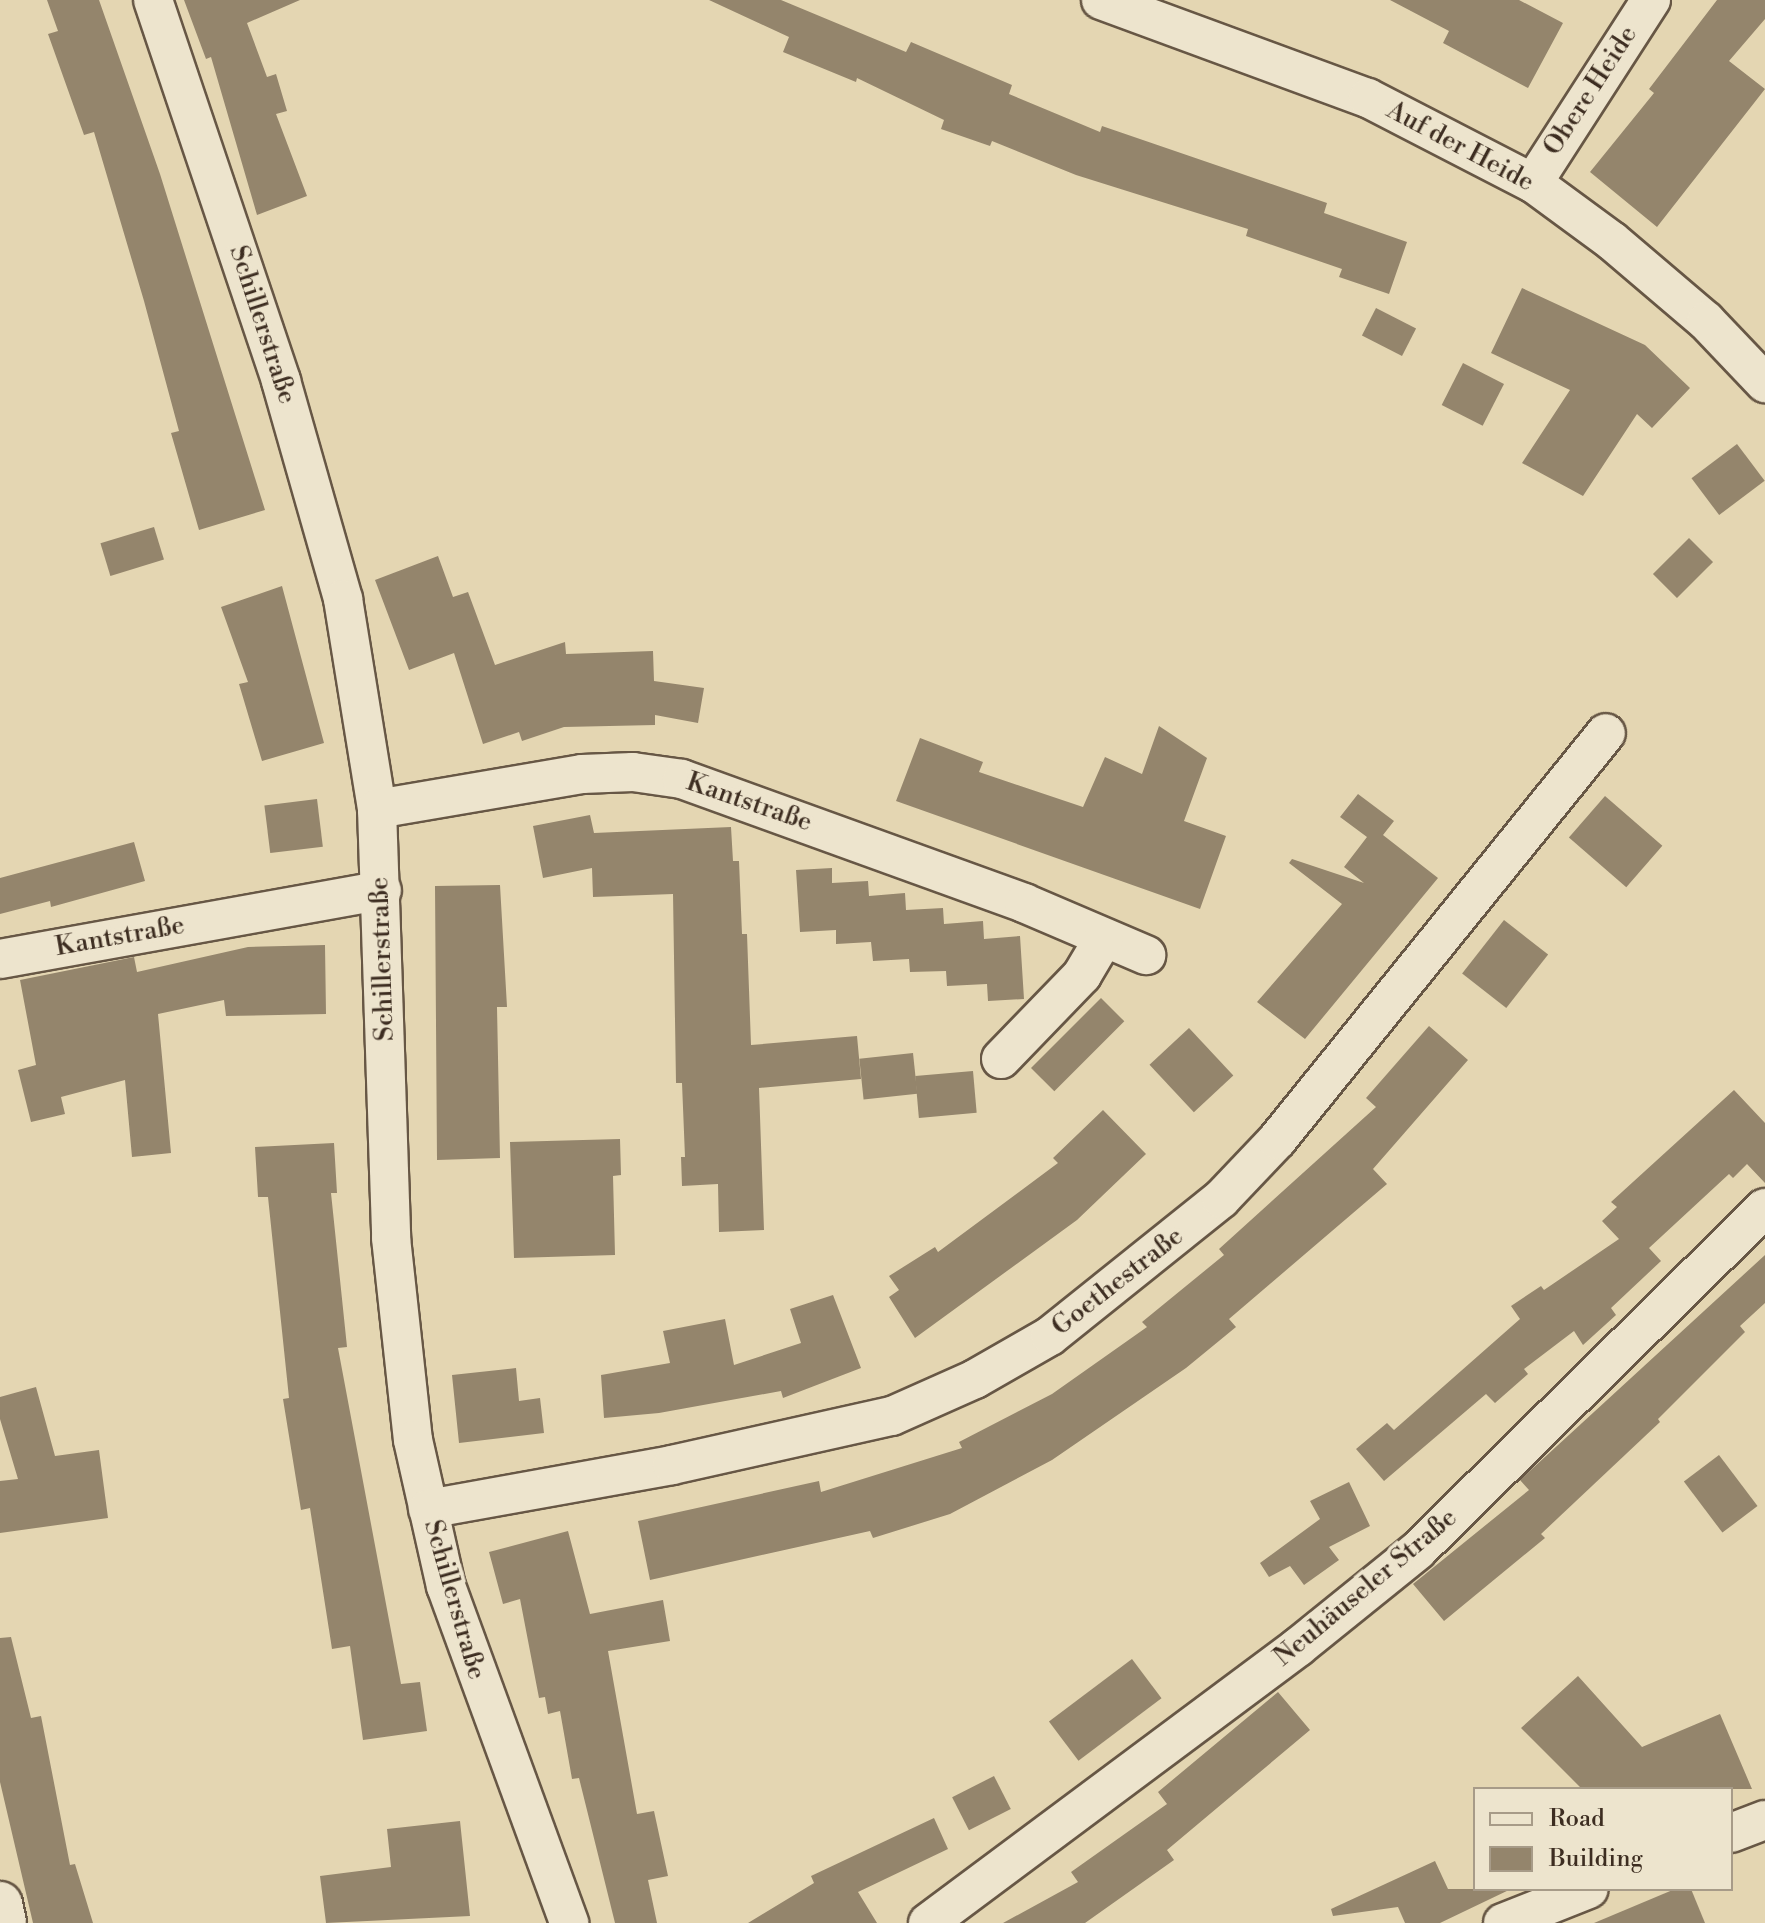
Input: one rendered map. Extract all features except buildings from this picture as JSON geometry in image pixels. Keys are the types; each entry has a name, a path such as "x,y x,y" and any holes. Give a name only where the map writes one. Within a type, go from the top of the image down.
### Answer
{"street":[{"name":"Schillerstraße","path":"153,0 317,501 343,599 377,809 391,1238 413,1440 428,1509 475,1675 569,1923"},
{"name":"Obere Heide","path":"1533,183 1651,0"},
{"name":"Auf der Heide","path":"1106,1 1368,98 1533,183 1612,241 1706,321 1765,383"},
{"name":"Goethestraße","path":"428,1509 718,1456 892,1416 975,1379 1050,1336 1221,1199 1277,1140 1606,733"},
{"name":"Kantstraße","path":"377,809 582,774 633,772 682,779 1009,898 1146,955"},
{"name":"Kantstraße","path":"0,959 382,890"},
{"path":"1001,1059 1082,975 1104,938"},
{"name":"Neuhäuseler Straße","path":"928,1923 1298,1647 1418,1550 1765,1208"},
{"path":"1733,1832 1765,1820"},
{"path":"1503,1923 1584,1891"},
{"path":"0,1904 4,1923"}]}
